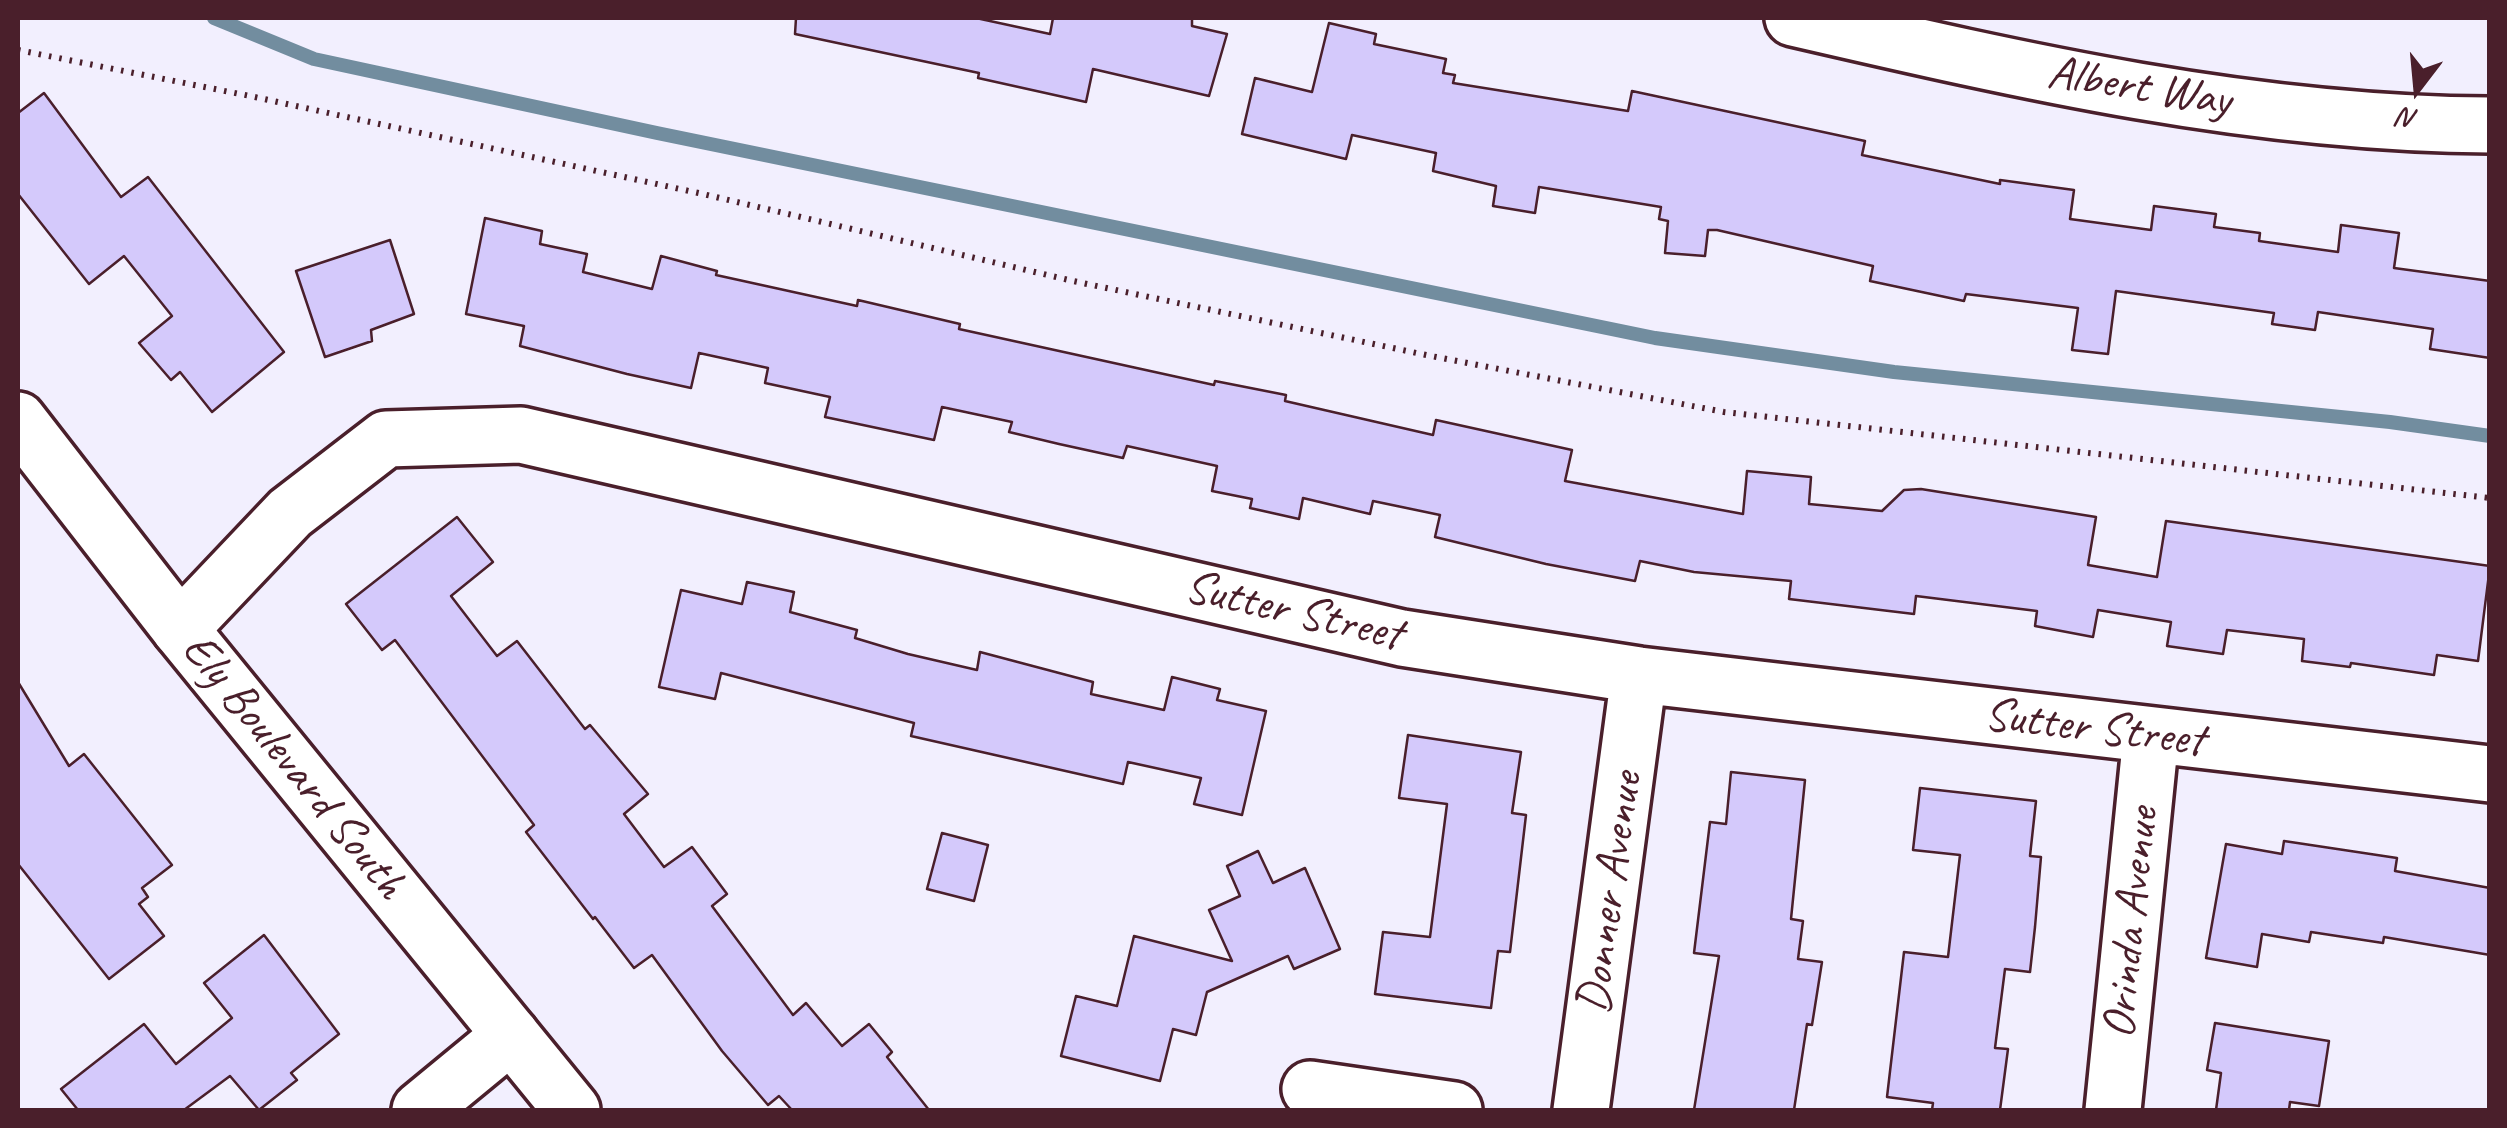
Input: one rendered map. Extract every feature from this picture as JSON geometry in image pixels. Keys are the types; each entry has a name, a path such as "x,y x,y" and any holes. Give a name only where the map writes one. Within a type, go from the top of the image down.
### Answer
{"street":[{"name":"Albert Way","path":"1793,18 1943,35 2152,96 2400,125 2490,125"},
{"name":"Ely Boulevard South","path":"18,420 180,630 572,1110"},
{"name":"Sutter Street","path":"180,630 290,513 386,440 520,435 1402,638 1639,675 2490,774"},
{"name":"Donner Avenue","path":"1581,1110 1639,675"},
{"name":"Orinda Avenue","path":"2113,1110 2151,736"},
{"path":"420,1110 511,1034"},
{"path":"1310,1089 1454,1110"}],"path":[{"path":"18,50 703,194 1092,285 1724,412 2490,498"}],"building":[{"path":"796,18 976,18 1050,34 1053,18 1192,18 1192,26 1227,34 1209,96 1093,69 1086,102 978,78 979,73 795,34"},
{"path":"1329,23 1376,34 1374,44 1446,59 1443,73 1455,75 1453,83 1628,111 1632,91 1865,141 1862,155 2000,184 2000,180 2074,190 2070,219 2151,230 2154,206 2216,214 2214,227 2260,233 2259,241 2338,252 2341,225 2399,233 2394,268 2490,281 2490,358 2430,349 2433,329 2318,312 2315,330 2272,324 2274,313 2116,291 2108,354 2072,350 2078,308 1966,294 1964,301 1870,281 1873,266 1717,230 1708,230 1705,256 1665,253 1668,221 1659,219 1661,207 1539,187 1535,213 1493,206 1496,186 1433,171 1436,153 1352,135 1346,159 1242,134 1255,78 1312,92"},
{"path":"44,93 121,197 148,177 284,352 212,412 180,372 171,380 139,343 172,316 124,256 89,284 18,194 18,113"},
{"path":"485,218 542,231 540,244 587,254 583,272 652,289 661,256 717,271 716,275 857,306 858,300 960,324 959,329 1214,385 1215,381 1286,395 1285,401 1433,435 1436,420 1572,450 1565,481 1743,514 1747,471 1811,477 1809,504 1882,511 1904,490 1921,489 2096,517 2088,565 2157,577 2166,521 2490,566 2478,661 2437,655 2434,675 2351,663 2350,667 2302,661 2304,639 2227,630 2223,654 2167,646 2171,622 2098,610 2093,637 2035,626 2037,611 1916,596 1914,614 1789,599 1791,581 1694,572 1640,561 1635,581 1435,537 1440,515 1373,501 1370,514 1303,498 1299,519 1250,508 1252,499 1212,491 1217,466 1127,446 1123,458 1009,432 1012,422 942,407 934,440 825,417 830,397 765,383 768,368 699,353 691,388 627,374 520,346 524,326 466,314"},
{"path":"390,240 414,314 371,330 372,341 325,357 296,271"},
{"path":"457,517 493,562 451,596 497,656 517,641 585,729 590,725 648,794 624,814 664,867 692,847 727,894 712,906 793,1015 806,1003 842,1046 869,1024 892,1052 887,1057 929,1110 792,1110 779,1096 768,1105 722,1051 652,955 634,968 593,919 526,832 534,825 395,640 382,650 346,604"},
{"path":"747,582 794,592 790,612 857,630 855,638 977,670 980,652 1093,682 1091,694 1164,710 1172,677 1220,689 1217,700 1266,711 1242,815 1194,804 1201,778 1128,762 1123,784 911,736 914,723 721,673 715,699 659,687 681,590 742,604"},
{"path":"18,682 69,766 84,754 172,865 142,888 148,897 139,904 164,936 109,979 18,864"},
{"path":"1408,735 1521,752 1512,813 1526,815 1510,952 1498,951 1491,1008 1375,994 1383,932 1430,937 1447,804 1399,798"},
{"path":"1731,772 1805,780 1791,919 1803,921 1798,959 1822,962 1812,1025 1807,1024 1794,1110 1694,1110 1719,956 1694,953 1710,822 1726,824"},
{"path":"1920,788 2036,801 2030,856 2041,857 2030,972 2005,969 1995,1048 2008,1049 2000,1110 1932,1110 1933,1103 1887,1097 1904,952 1948,957 1960,855 1913,850"},
{"path":"942,833 988,845 974,901 927,889"},
{"path":"2284,841 2397,858 2395,871 2490,888 2490,955 2384,937 2383,943 2311,932 2309,942 2262,934 2257,967 2206,958 2226,844 2282,854"},
{"path":"1258,851 1273,883 1305,868 1340,949 1294,969 1288,956 1207,992 1196,1035 1173,1029 1160,1081 1061,1056 1076,996 1117,1006 1134,936 1232,961 1209,910 1240,896 1227,866"},
{"path":"264,935 339,1034 291,1073 297,1080 259,1110 230,1076 184,1110 78,1110 61,1089 144,1024 176,1064 232,1018 204,983"},
{"path":"2215,1023 2329,1041 2319,1106 2290,1102 2289,1110 2216,1110 2221,1073 2207,1070"}],"waterway":[{"path":"214,18 314,59 1655,338 1894,372 2390,422 2490,436"}]}
